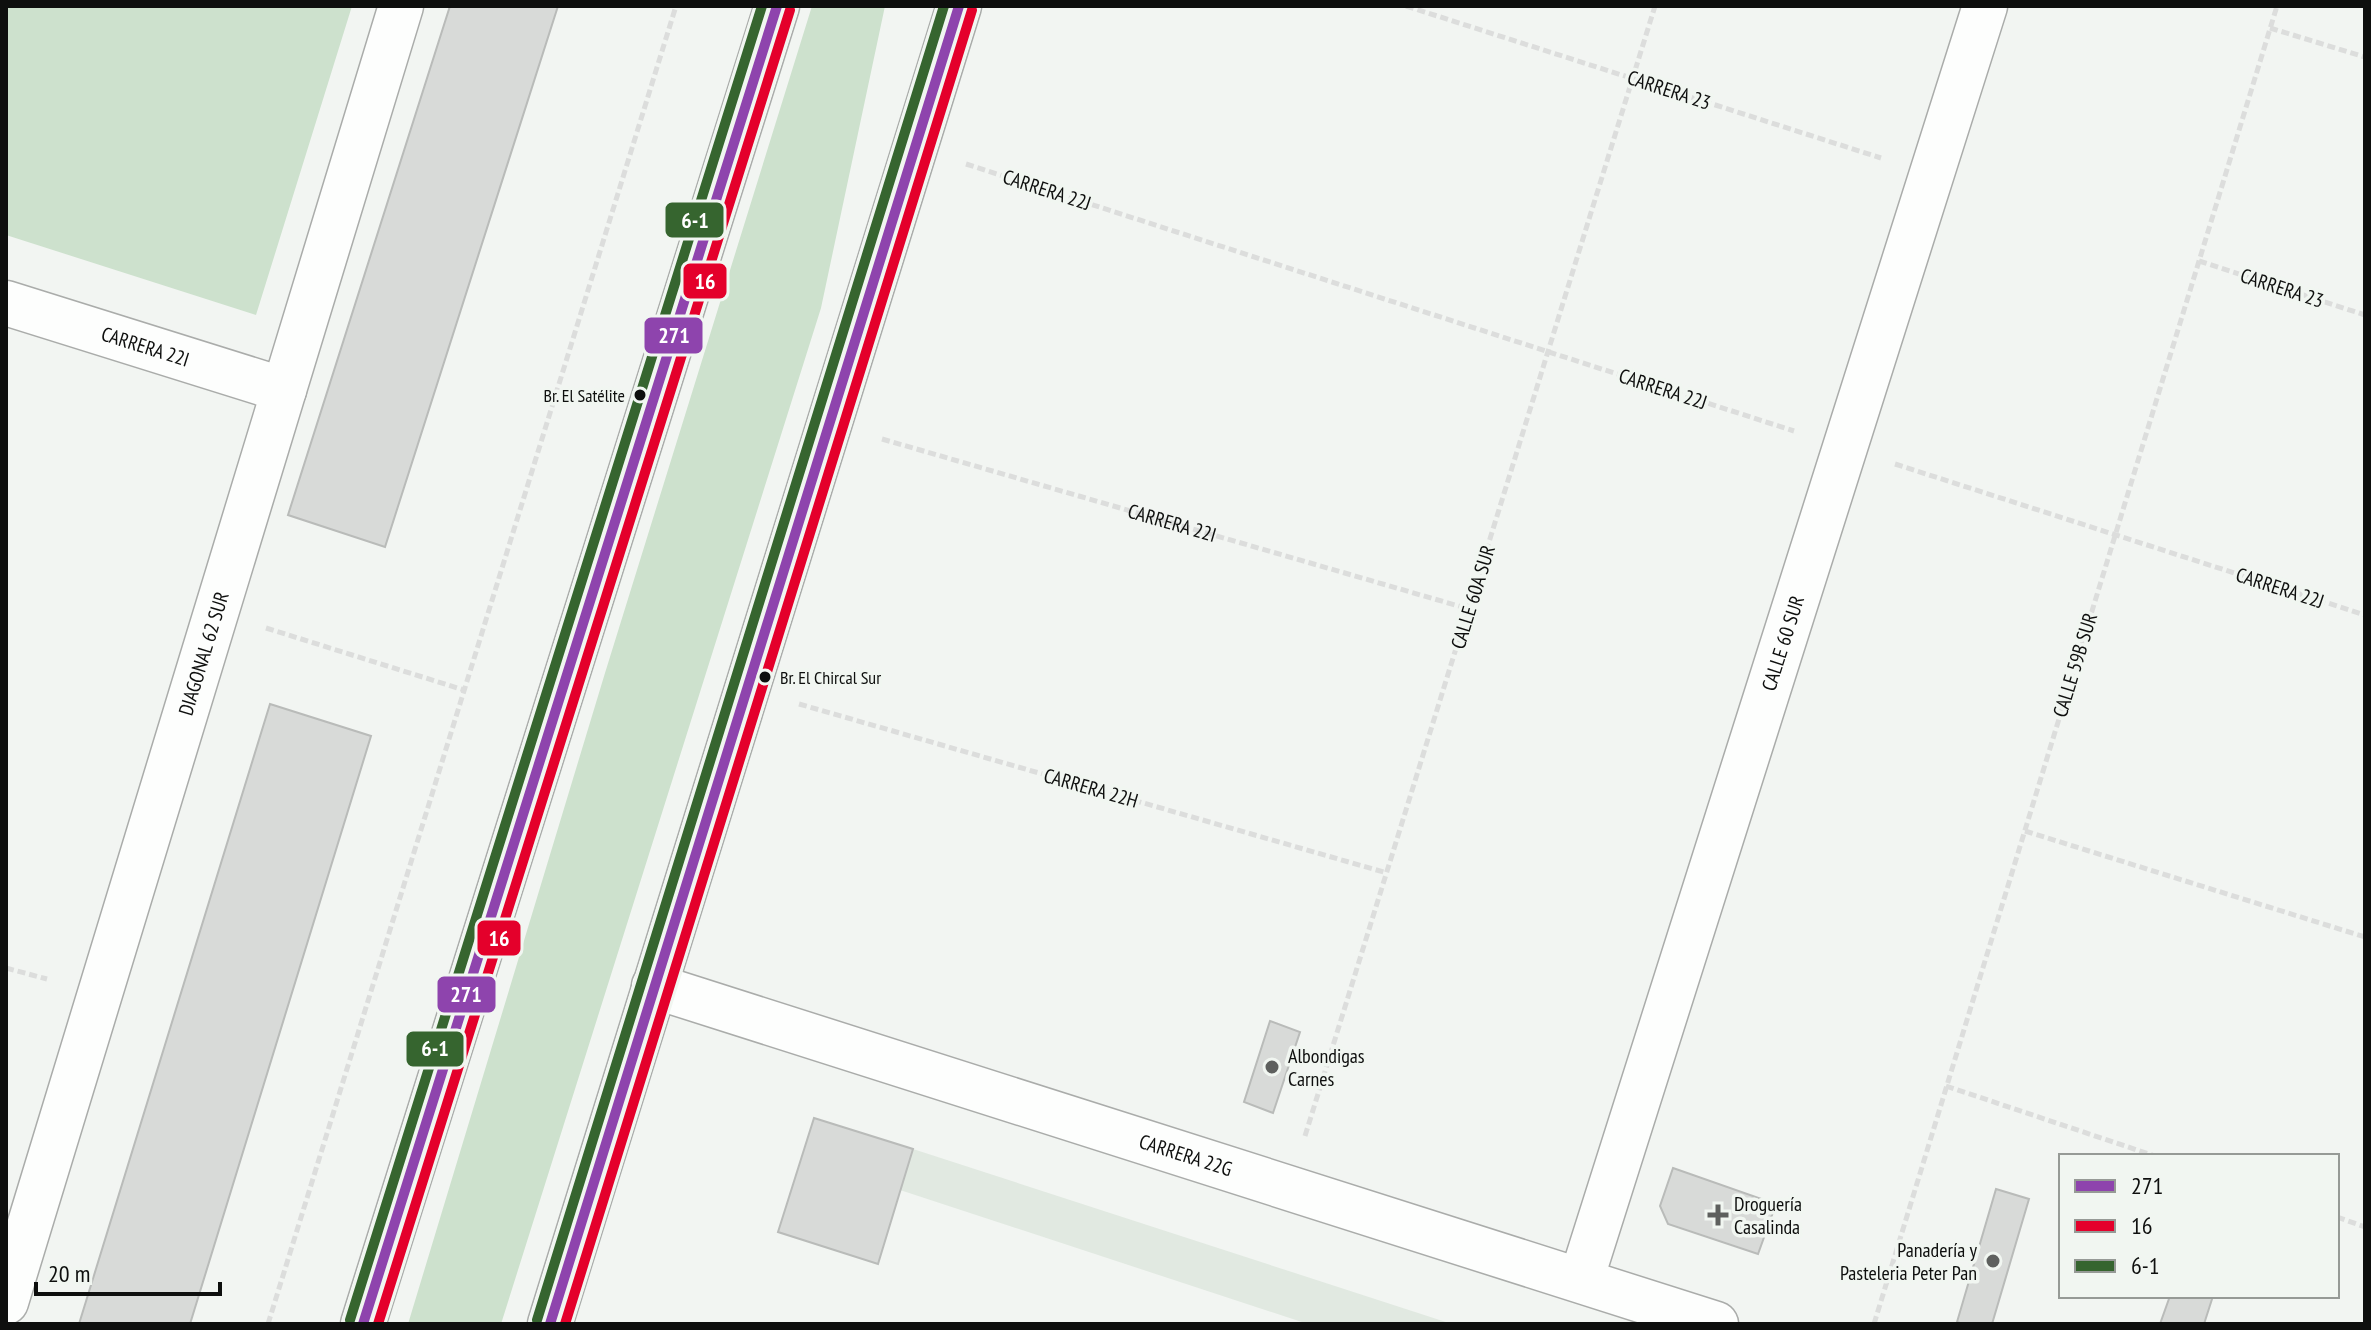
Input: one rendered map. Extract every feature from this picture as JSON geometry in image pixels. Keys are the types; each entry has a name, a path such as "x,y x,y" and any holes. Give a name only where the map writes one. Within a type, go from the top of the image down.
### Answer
{"street":[{"name":"DIAGONAL 62 SUR","path":"6,1302 401,6"},
{"path":"363,1324 777,6"},
{"path":"550,1324 959,6"},
{"name":"CALLE 60 SUR","path":"1581,1280 1985,6"},
{"name":"CARRERA 22I","path":"6,303 284,390"},
{"name":"CARRERA 22G","path":"654,986 1716,1324"}],"path":[{"path":"268,1324 676,6"},
{"name":"CARRERA 23","path":"1406,6 1932,174"},
{"name":"CALLE 60A SUR","path":"1289,1188 1655,6"},
{"name":"CALLE 59B SUR","path":"1874,1324 2277,6"},
{"path":"2270,28 2365,57"},
{"name":"CARRERA 22J","path":"962,163 2365,615"},
{"name":"CARRERA 23","path":"2199,261 2365,315"},
{"name":"CARRERA 22I","path":"877,438 1469,609"},
{"path":"216,612 464,690"},
{"name":"CARRERA 22H","path":"794,702 1387,873"},
{"path":"2025,831 2365,937"},
{"path":"1946,1086 2149,1154"},
{"path":"2339,1218 2365,1227"}],"shaded area":[{"path":"913,1149 1452,1324 1308,1324 900,1190"}],"green space":[{"path":"6,6 352,6 256,315 6,235"},
{"path":"812,6 885,6 821,308 501,1324 408,1324 605,673"}],"building":[{"path":"450,6 558,6 385,547 288,515"},
{"path":"270,704 371,736 190,1324 79,1324"},
{"name":"Albondigas Carnes","path":"1270,1021 1300,1032 1273,1113 1244,1102"},
{"path":"814,1118 913,1149 878,1264 778,1232"},
{"name":"Droguería Casalinda","path":"1673,1168 1776,1204 1758,1254 1668,1224 1660,1206"},
{"name":"Panadería y Pasteleria Peter Pan","path":"1996,1189 2029,1199 1992,1324 1963,1324 1957,1322"},
{"path":"2169,1298 2212,1298 2204,1324 2160,1324"}],"transit line":[{"name":"6-1","path":"350,1320 762,6"},
{"name":"271","path":"363,1324 777,6"},
{"name":"6-1","path":"537,1320 944,6"},
{"name":"271","path":"550,1324 959,6"},
{"name":"16","path":"378,1324 790,10"},
{"name":"16","path":"565,1324 972,10"}],"place":[{"name":"Br. El Satélite","path":"640,395"},
{"name":"Br. El Chircal Sur","path":"765,677"},
{"name":"Albondigas Carnes","path":"1272,1067"},
{"name":"Droguería Casalinda","path":"1718,1215"},
{"name":"Panadería y Pasteleria Peter Pan","path":"1993,1261"}]}
